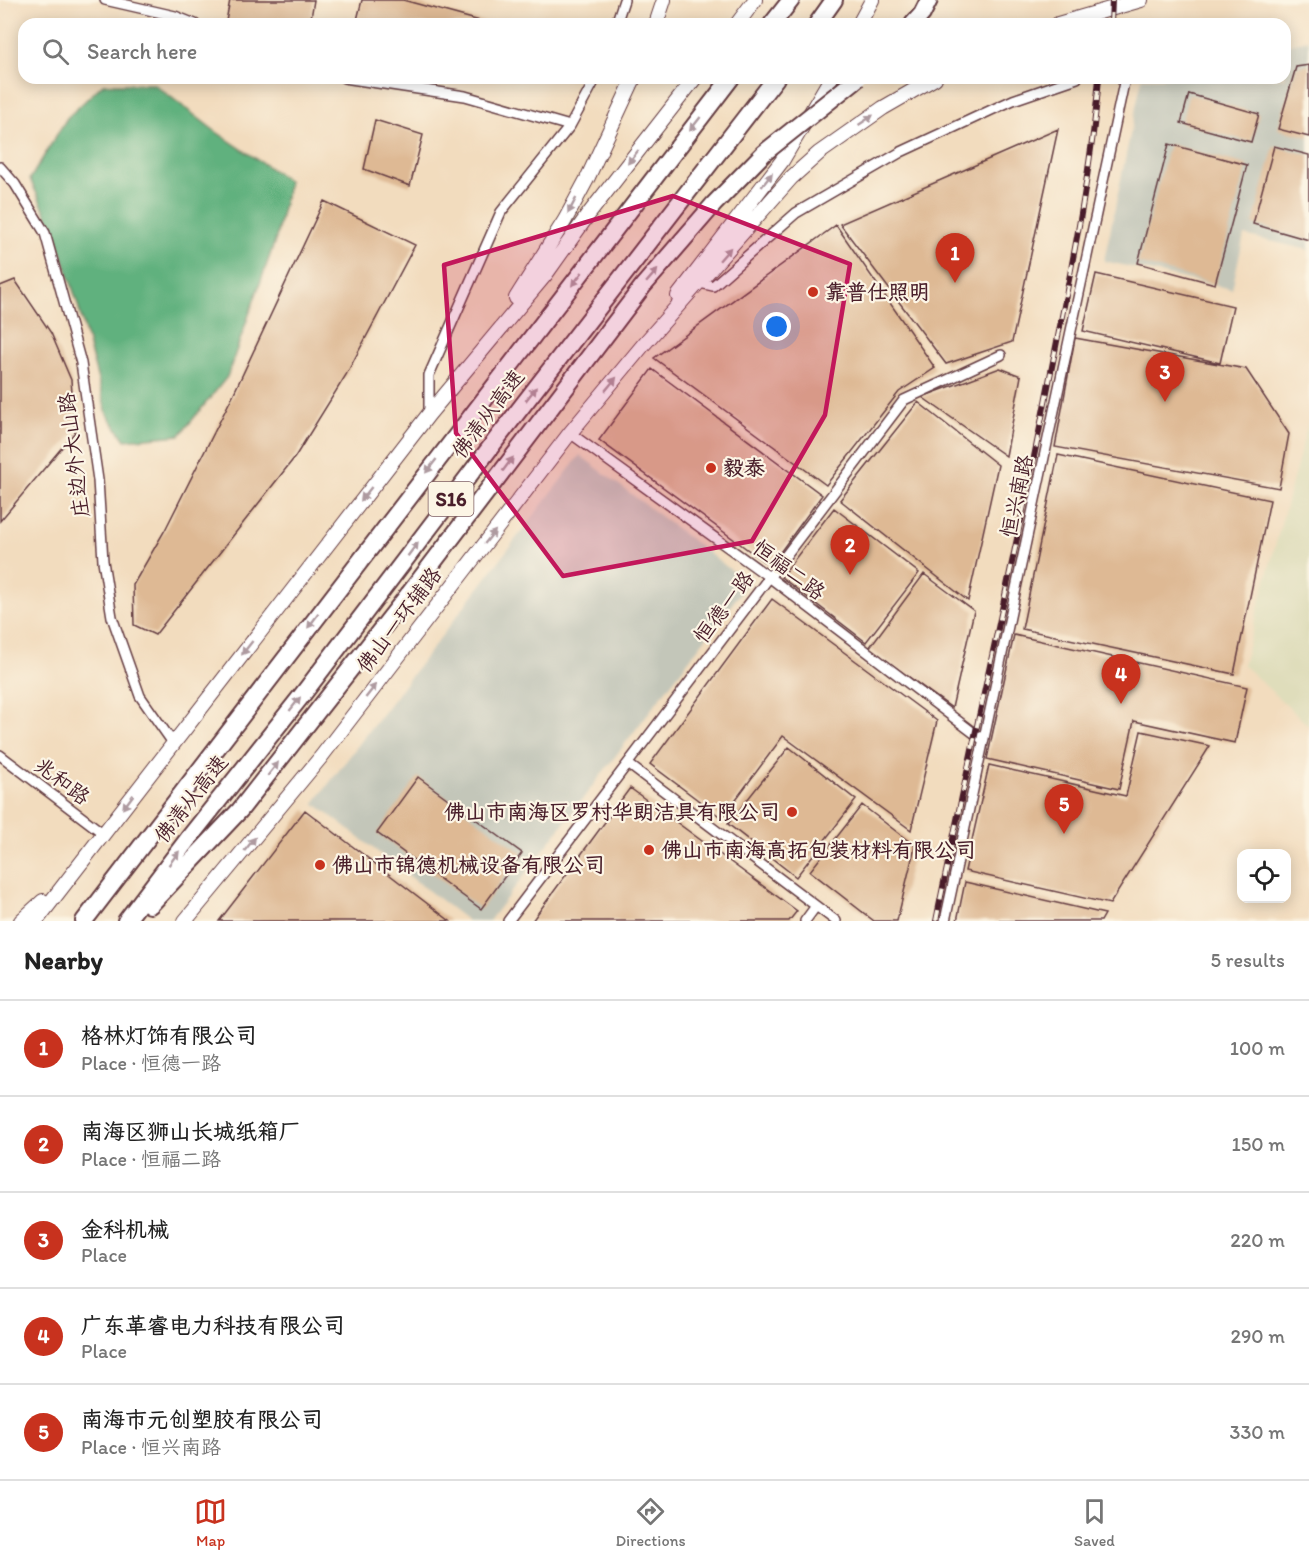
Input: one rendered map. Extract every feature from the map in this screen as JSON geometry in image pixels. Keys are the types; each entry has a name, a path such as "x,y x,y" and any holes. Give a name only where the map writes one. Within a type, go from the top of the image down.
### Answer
{"highway":[{"path":"777,18 791,0"},
{"path":"821,18 834,0"},
{"path":"918,18 929,0"},
{"name":"佛清从高速","path":"84,921 726,84"},
{"name":"佛清从高速","path":"126,921 771,84"},
{"path":"135,921 240,810 409,594 643,286 714,204 764,153 850,84"}],"main road":[{"path":"652,18 656,0"},
{"path":"658,18 664,0"},
{"path":"741,18 754,0"},
{"path":"862,18 872,0"},
{"path":"1079,18 1141,0"},
{"path":"482,350 565,220 587,179 631,84"},
{"path":"36,921 429,414 546,274 588,215 690,84"},
{"path":"644,344 692,276 782,161 827,84"},
{"path":"644,344 791,178 819,153 883,108 925,84"},
{"name":"佛山一环辅路","path":"186,918 321,757 570,433 644,344"},
{"path":"21,921 61,887"}],"street":[{"path":"105,0 180,18"},
{"path":"618,18 624,0"},
{"path":"384,84 465,96 570,126"},
{"path":"429,414 429,375 501,212 570,126 593,84"},
{"path":"700,283 713,286 796,213 901,152 1013,100 1060,84"},
{"name":"恒兴南路","path":"945,921 1124,84"},
{"name":"庄边外大山路","path":"0,167 15,184 45,233 81,363 98,480 103,561 112,617 140,696 173,743"},
{"name":"恒德一路","path":"508,921 904,400 1001,355"},
{"name":"恒福二路","path":"570,433 769,577 983,740"},
{"name":"兆和路","path":"0,755 104,834"},
{"path":"628,764 836,921"},
{"path":"805,921 816,906"}],"highlighted area":[{"path":"673,196 850,264 825,415 752,541 563,576 456,433 444,265"}],"shaded area":[{"path":"1309,40 1309,250 1244,235 1232,289 1104,261 1141,84 1291,84 1291,44"},
{"path":"1309,420 1309,726 1243,665"},
{"path":"580,455 748,583 489,921 468,921 314,803"}],"green space":[{"path":"103,84 154,84 215,131 289,181 276,238 227,377 180,435 125,440 107,414 78,305 56,235 30,179 67,118"}],"building":[{"path":"230,0 314,0 311,18 227,18"},
{"path":"362,0 403,0 469,18 358,18"},
{"path":"1309,65 1309,137 1278,129 1296,67"},
{"path":"1189,94 1259,114 1251,142 1181,123"},
{"path":"375,120 423,135 410,186 364,169"},
{"path":"1058,129 1012,342 946,364 840,224"},
{"path":"1169,144 1247,165 1215,284 1138,263"},
{"path":"1274,146 1309,155 1309,240 1253,224"},
{"path":"324,201 415,245 346,375 295,457 155,635 134,625 133,585 165,530 233,395"},
{"name":"靠普仕照明","path":"836,225 935,368 899,392 826,485 654,358"},
{"path":"1096,274 1233,306 1220,363 1083,331"},
{"path":"15,280 51,333 71,380 75,432 0,521 0,286"},
{"path":"1075,338 1246,369 1289,434 1279,488 1055,447"},
{"path":"1000,368 1021,376 1006,456 922,397"},
{"name":"毅泰","path":"652,369 822,495 770,566 599,440"},
{"path":"918,402 998,465 968,601 840,500"},
{"path":"1058,455 1270,500 1234,674 1022,629"},
{"path":"834,508 919,573 866,642 781,577"},
{"path":"924,574 974,611 952,708 869,648"},
{"path":"772,599 937,721 911,830 783,736 722,818 650,764"},
{"path":"1014,635 1247,687 1235,743 1134,721 1119,789 987,759"},
{"path":"1141,731 1210,746 1110,904 965,871 989,765 1126,796"},
{"name":"佛山市南海区罗村华朗洁具有限公司","path":"789,747 856,800 796,877 728,824"},
{"path":"418,777 522,853 481,909 377,833"},
{"name":"佛山市南海高拓包装材料有限公司","path":"630,788 797,911 789,921 532,921"},
{"path":"862,805 915,846 897,921 874,921 810,871"},
{"name":"佛山市锦德机械设备有限公司","path":"305,810 450,921 219,921"},
{"path":"965,882 1105,914 1101,921 957,921"}],"railway":[{"path":"1111,18 1112,0"},
{"path":"936,921 1021,521 1078,233 1098,84"}],"place":[{"name":"格林灯饰有限公司","path":"955,283"},
{"name":"靠普仕照明","path":"813,292"},
{"name":"金科机械","path":"1165,402"},
{"name":"毅泰","path":"711,468"},
{"name":"南海区狮山长城纸箱厂","path":"850,575"},
{"name":"广东革睿电力科技有限公司","path":"1121,704"},
{"name":"佛山市南海区罗村华朗洁具有限公司","path":"792,812"},
{"name":"南海市元创塑胶有限公司","path":"1064,834"},
{"name":"佛山市南海高拓包装材料有限公司","path":"649,850"},
{"name":"佛山市锦德机械设备有限公司","path":"320,865"}]}
